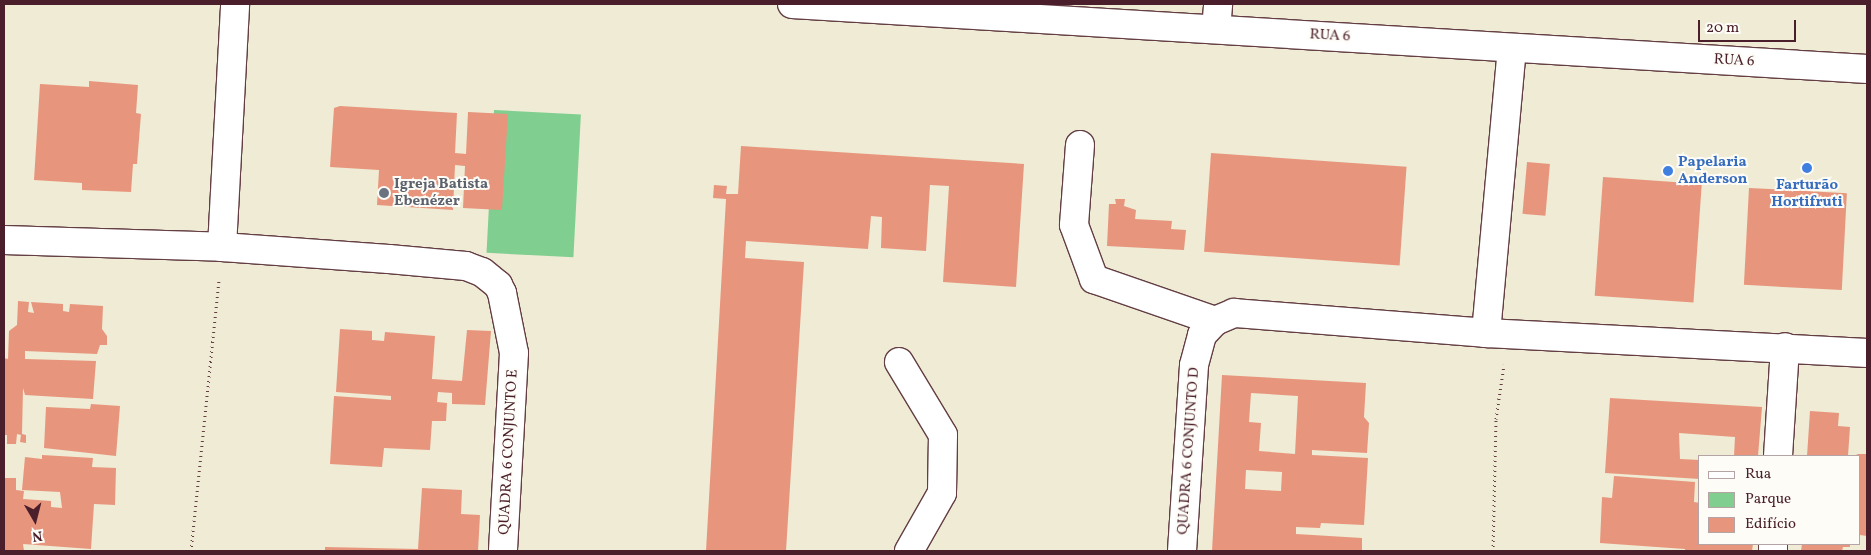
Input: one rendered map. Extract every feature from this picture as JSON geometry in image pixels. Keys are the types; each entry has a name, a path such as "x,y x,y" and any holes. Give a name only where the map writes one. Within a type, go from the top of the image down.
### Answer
{"street":[{"path":"222,247 235,4"},
{"name":"RUA 6","path":"792,4 1217,17 1512,48 1867,69"},
{"path":"1498,333 1512,48"},
{"path":"1080,145 1074,225 1094,279 1215,321 1234,313 1498,333 1785,347 1867,353"},
{"name":"QUADRA 6 CONJUNTO E","path":"4,240 222,247 466,266 482,272 498,285 502,293 514,353 504,551"},
{"name":"QUADRA 6 CONJUNTO D","path":"1182,551 1194,365 1202,335 1215,321"},
{"path":"1778,455 1785,347"},
{"path":"899,362 943,435 942,493 909,551"}],"path":[{"path":"191,551 222,247"},
{"path":"1492,551 1498,333"}],"green space":[{"path":"494,110 581,115 573,257 487,253"}],"building":[{"path":"89,81 138,85 136,113 141,114 137,164 133,164 131,192 82,190 82,183 34,180 40,84 89,87"},
{"path":"340,106 457,113 455,153 466,154 468,112 508,114 502,210 463,208 465,166 455,165 453,210 377,205 379,170 330,167 334,108"},
{"path":"741,146 1024,164 1016,287 943,282 949,186 930,185 926,251 881,248 882,217 871,216 868,249 746,241 745,258 804,262 786,551 706,551 726,199 713,198 714,185 727,186 726,194 738,194"},
{"path":"1211,153 1407,167 1400,265 1204,252"},
{"path":"1527,162 1550,164 1545,216 1522,214"},
{"path":"1603,177 1702,184 1693,303 1595,296"},
{"path":"1749,188 1847,193 1842,290 1744,285"},
{"path":"1115,199 1125,199 1124,206 1136,210 1135,219 1172,221 1171,229 1186,230 1184,250 1107,246 1109,204 1116,204"},
{"path":"18,301 29,302 28,312 34,313 31,302 63,304 63,311 69,312 70,304 103,306 102,329 107,336 107,345 100,345 97,354 25,351 25,359 96,361 93,399 25,395 23,388 22,434 26,435 26,443 20,442 21,435 17,434 16,444 7,444 7,435 4,435 4,358 8,359 9,331 17,325"},
{"path":"340,329 372,331 372,340 384,341 385,332 435,336 432,379 462,381 467,330 491,331 485,405 452,404 452,393 438,392 437,402 447,403 446,421 432,421 430,450 384,448 382,467 330,464 334,396 391,400 391,396 336,392"},
{"path":"1222,375 1366,383 1364,417 1369,423 1367,453 1312,450 1312,455 1368,458 1364,525 1321,523 1320,528 1296,527 1296,534 1362,538 1362,551 1212,551","holes":["1251,393 1298,396 1295,454 1259,451 1261,423 1249,422","1246,470 1282,472 1281,491 1245,489"]},
{"path":"1610,398 1762,407 1758,455 1734,455 1735,437 1679,433 1680,459 1698,460 1698,479 1605,473"},
{"path":"91,404 120,406 116,456 44,448 46,407 90,409"},
{"path":"1810,411 1839,413 1838,426 1850,427 1848,455 1807,455"},
{"path":"1856,454 1867,454 1867,536 1861,535 1861,455"},
{"path":"42,455 93,458 92,467 116,468 115,505 94,504 91,549 23,544 24,551 4,551 4,478 16,478 16,490 24,491 23,499 51,501 51,507 62,508 60,492 22,490 25,457 42,459"},
{"path":"1614,476 1695,482 1694,502 1698,503 1698,545 1753,545 1752,551 1685,551 1685,549 1600,543 1602,497 1612,498"},
{"path":"422,488 462,490 461,514 480,515 478,551 325,551 325,547 418,549"},
{"path":"1802,545 1850,545 1850,547 1843,547 1842,551 1801,551"}],"place":[{"name":"Farturão Hortifruti","path":"1807,168"},
{"name":"Papelaria Anderson","path":"1668,171"},
{"name":"Igreja Batista Ebenézer","path":"384,193"}]}
